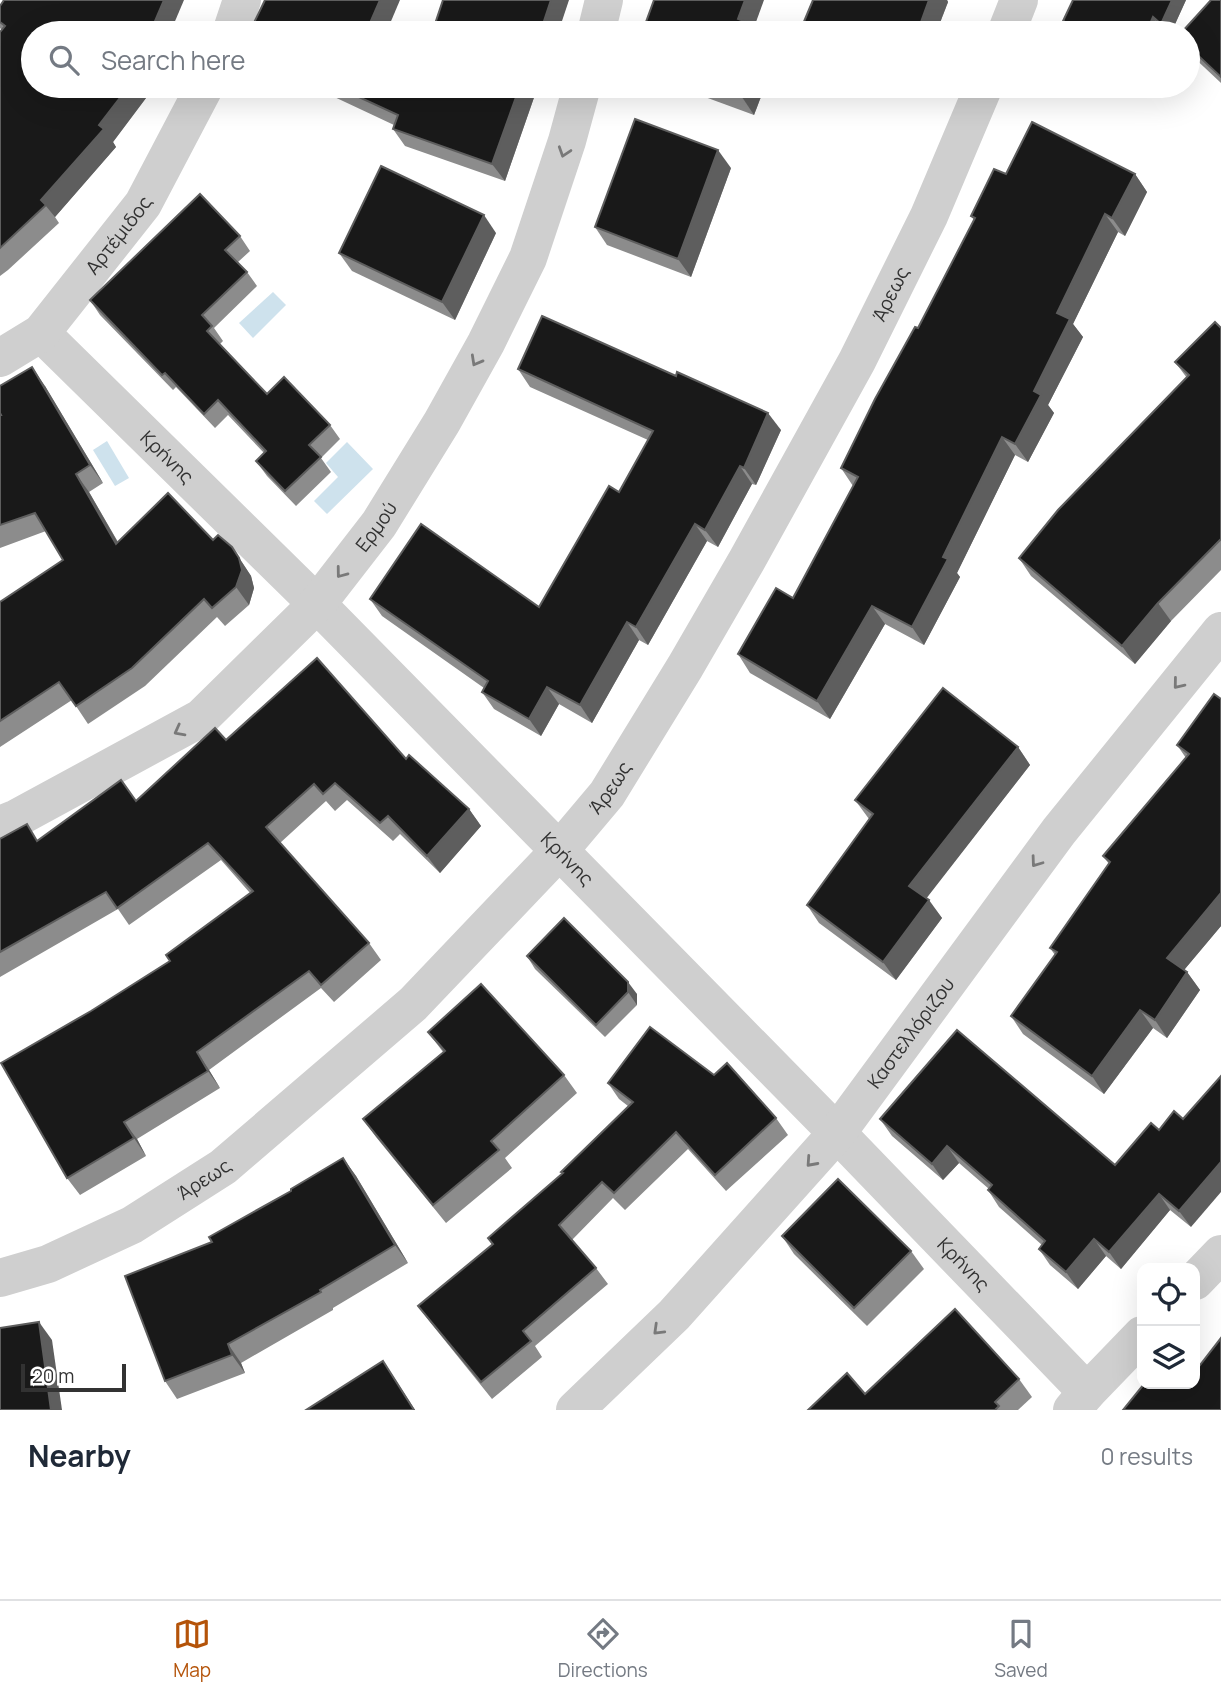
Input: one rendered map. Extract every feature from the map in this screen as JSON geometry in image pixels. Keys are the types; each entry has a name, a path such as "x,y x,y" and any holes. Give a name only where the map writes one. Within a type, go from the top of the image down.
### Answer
{"street":[{"path":"235,21 242,0"},
{"path":"599,21 604,0"},
{"path":"1011,21 1019,0"},
{"name":"Αρτέμιδος","path":"0,358 41,333 143,204 199,98"},
{"name":"Ερμού","path":"0,825 18,818 201,718 317,604 379,524 442,422 486,343 528,258 579,98"},
{"name":"Άρεως","path":"0,1278 48,1264 132,1225 223,1167 413,1004 559,851 607,793 685,667 792,480 857,361 929,216 979,98"},
{"name":"Κρήνης","path":"41,333 317,604 837,1133 1080,1401"},
{"name":"Καστελλόριζου","path":"575,1410 674,1315 837,1133 1059,831 1221,631"},
{"path":"1200,1276 1221,1254"},
{"path":"1080,1401 1137,1340"}],"water":[{"path":"273,292 286,305 253,338 239,323"},
{"path":"107,441 129,478 115,486 93,450"},
{"path":"347,442 373,469 327,514 314,501 338,477 326,463"}],"building":[{"path":"4,0 164,0 155,21 21,21 21,98 120,98 99,125 104,129 41,200 46,205 0,248 0,32 5,26 0,22 0,6"},
{"path":"265,0 380,0 371,21 255,21"},
{"path":"443,0 551,0 544,21 436,21"},
{"path":"654,0 745,0 738,19 744,21 646,21"},
{"path":"813,0 929,0 921,21 804,21"},
{"path":"1073,0 1172,0 1162,21 1153,17 1151,21 1063,21"},
{"path":"1211,0 1221,0 1221,77 1200,57 1200,21 1192,21"},
{"path":"361,98 516,98 492,164 393,129 398,115"},
{"path":"635,119 718,150 678,259 595,227"},
{"path":"1032,122 1135,174 1112,218 1105,214 1057,313 1070,319 1034,391 1041,395 1015,444 1002,437 943,557 948,559 912,627 872,606 817,701 738,654 776,588 793,598 858,477 841,468 875,399 915,327 918,328 975,218 971,216 994,169 1006,174"},
{"path":"381,166 484,215 442,302 339,253"},
{"path":"200,194 240,236 225,250 247,272 202,315 212,326 207,331 267,394 284,377 330,425 309,445 321,457 285,491 256,461 266,451 218,400 204,414 165,373 162,375 90,300"},
{"path":"542,316 676,376 677,372 768,413 744,468 740,466 705,530 695,524 636,627 627,622 580,705 547,687 529,719 482,692 488,681 370,599 421,524 539,607 609,486 619,492 653,431 518,369"},
{"path":"1215,322 1221,328 1221,539 1158,603 1122,646 1019,558 1058,510 1189,375 1175,362"},
{"path":"32,367 90,465 76,474 116,544 168,493 213,540 218,535 232,547 242,570 236,587 212,608 204,599 132,668 76,706 59,682 0,721 0,602 63,560 35,513 0,525 0,386"},
{"path":"317,658 406,759 409,755 469,809 427,856 388,816 380,823 335,783 323,794 314,784 266,827 369,943 321,985 309,971 197,1052 208,1071 124,1122 134,1138 67,1178 1,1063 170,961 166,955 253,891 208,843 117,908 106,892 0,952 0,839 27,824 37,841 121,780 136,801 215,728 226,740"},
{"path":"943,688 1018,747 909,886 929,900 883,962 807,905 873,814 855,800"},
{"path":"1214,694 1221,699 1221,893 1167,958 1187,972 1155,1020 1140,1010 1092,1076 1011,1016 1057,952 1050,948 1110,862 1103,856 1189,754 1177,745"},
{"path":"564,918 628,982 628,992 596,1025 527,956"},
{"path":"481,984 564,1075 491,1141 499,1150 433,1205 363,1119 445,1051 428,1032"},
{"path":"650,1027 714,1075 727,1063 776,1118 715,1175 676,1132 614,1193 602,1182 559,1225 596,1268 523,1331 531,1341 481,1382 418,1306 493,1244 488,1238 563,1173 561,1172 633,1102 608,1083"},
{"path":"957,1030 1115,1165 1151,1123 1159,1130 1174,1111 1183,1119 1221,1076 1221,1162 1179,1211 1159,1194 1109,1252 1094,1239 1066,1272 1039,1249 1045,1241 988,1190 992,1185 947,1146 932,1164 880,1119"},
{"path":"343,1158 395,1245 320,1290 321,1292 228,1344 232,1355 165,1381 125,1276 212,1242 209,1237"},
{"path":"838,1179 911,1251 854,1308 782,1236"},
{"path":"955,1309 1019,1379 995,1402 999,1406 995,1410 808,1410 847,1373 865,1394"},
{"path":"39,1322 51,1410 0,1410 0,1328"},
{"path":"1221,1338 1221,1410 1123,1410 1140,1389 1200,1389 1200,1365"},
{"path":"383,1361 414,1410 306,1410"}]}
